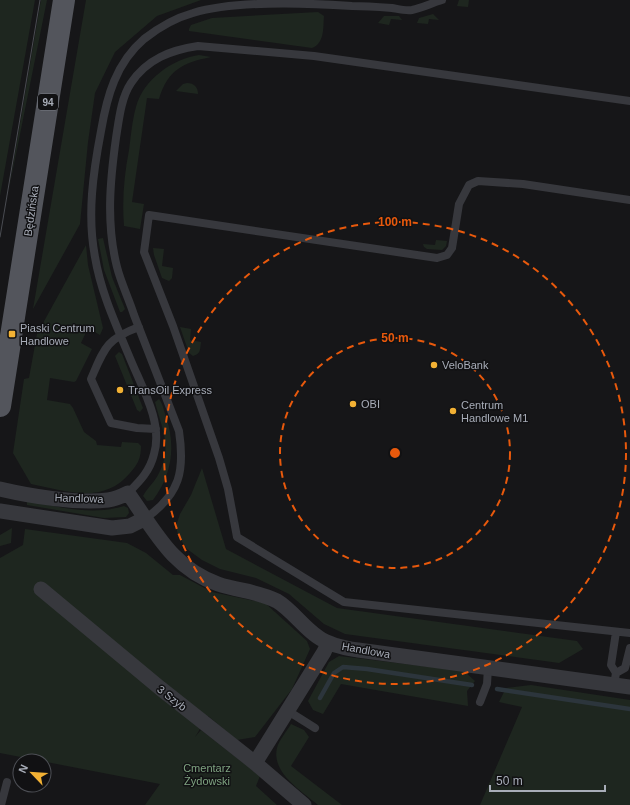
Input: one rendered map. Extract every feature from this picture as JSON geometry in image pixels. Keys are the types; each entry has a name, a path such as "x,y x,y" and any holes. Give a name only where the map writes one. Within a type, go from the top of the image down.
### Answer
{"main road":[{"name":"Będzińska","path":"0,406 63,8"}],"street":[{"name":"Handlowa","path":"0,489 27,495 93,501 109,500 128,494 146,518 163,545 194,573 220,585 249,590 277,601 318,637 328,643 358,650 488,668 615,679 630,687"},
{"name":"Handlowa","path":"0,511 112,528 130,526 146,518"},
{"name":"3 Szyb","path":"41,589 160,688 256,763 304,805"},
{"path":"256,763 324,652 328,643"}],"lane":[{"path":"128,494 148,472 155,452 156,429 148,401 100,280 95,257 90,213 91,192 105,104 113,80 124,61 141,42 154,31 174,20 193,13 220,8 272,4 334,4 411,10 442,0"},
{"path":"146,518 161,507 174,490 180,471 182,451 179,431 117,267 111,229 110,180 119,118 124,98 131,83 142,70 161,56 178,48 198,46 314,56 630,101"},
{"path":"630,200 523,184 478,181 469,185 459,204 452,248 447,255 437,258 149,215 144,252 173,326 219,458 228,489 236,537 344,602 630,633"},
{"path":"139,326 120,333 105,347 91,379 111,423 137,428 156,429"},
{"path":"615,679 611,664 616,632"},
{"path":"615,679 625,668 630,648"},
{"path":"480,702 487,684 488,668"},
{"path":"288,711 315,728"},
{"path":"1,805 7,782"}],"green space":[{"path":"0,0 35,0 0,196"},
{"path":"41,0 47,0 9,189"},
{"path":"86,0 201,0 157,16 115,52 95,93 88,142 80,224 33,309"},
{"path":"459,0 469,0 468,7 457,6"},
{"path":"318,12 324,16 323,30 321,39 316,46 312,48 189,31 191,25 212,18"},
{"path":"433,14 439,20 429,19 428,24 417,23 419,18"},
{"path":"384,16 399,16 402,20 391,19 389,25 378,23"},
{"path":"199,55 211,57 184,65 167,81 159,99 147,98 132,202 144,204 140,229 124,226 123,197 126,169 136,107 140,97 145,88 160,72 179,61"},
{"path":"187,83 195,86 198,94 176,91 183,84"},
{"path":"103,238 112,277 125,309 122,312 120,312 104,270 98,239"},
{"path":"436,240 447,241 446,246 442,250 427,249 424,247 423,244 435,245"},
{"path":"86,245 88,265 103,328 100,335 88,328 81,343 92,349 76,381 74,382 50,378 47,400 70,404 84,432 96,441 97,445 121,447 122,442 138,443 141,446 140,457 137,464 119,483 108,489 84,493 58,490 31,484 13,453 24,379 29,378 37,334"},
{"path":"153,248 164,249 162,266 173,268 172,278 169,281 162,278"},
{"path":"180,327 191,329 190,340 201,342 200,351 196,355 193,356 189,353"},
{"path":"119,352 122,354 143,408 140,412 137,410 115,356"},
{"path":"159,399 169,428 171,439 170,460 164,481 159,490 153,500 147,501 143,496 146,490 155,481 165,456 165,438 155,402"},
{"path":"202,468 226,549 337,608 577,641 583,649 559,663 345,634 324,624 289,594 256,578 220,569 202,560 187,549 178,536 176,526 180,514 191,495"},
{"path":"27,501 76,510 112,509 124,506 128,508 129,513 126,517 104,518 27,505"},
{"path":"12,528 11,543 0,546 0,535"},
{"name":"Cmentarz Żydowski","path":"25,529 127,543 146,553 173,575 180,575 212,592 265,603 307,641 310,649 292,689 255,737 237,740 208,716 195,737 201,730 260,776 256,786 277,805 145,805 160,784 52,763 52,753 12,753 12,755 0,753 0,558 23,545"},
{"path":"339,656 464,671 475,681 467,691 468,706 341,684 323,714 313,710 308,701 329,662"},
{"path":"531,685 630,700 630,805 480,805 522,707 499,702 506,688"},
{"path":"291,724 304,730 309,737 291,766 342,805 318,805 289,781 283,773 276,757 277,748"}],"waterway":[{"path":"320,698 334,673 343,667 367,669 472,685"},
{"path":"497,689 630,709"}],"tram line":[{"path":"0,237 40,0"}],"place":[{"name":"Piaski Centrum Handlowe","path":"12,334"},
{"name":"VeloBank","path":"434,365"},
{"name":"TransOil Express","path":"120,390"},
{"name":"OBI","path":"353,404"},
{"name":"Centrum Handlowe M1","path":"453,411"}]}
